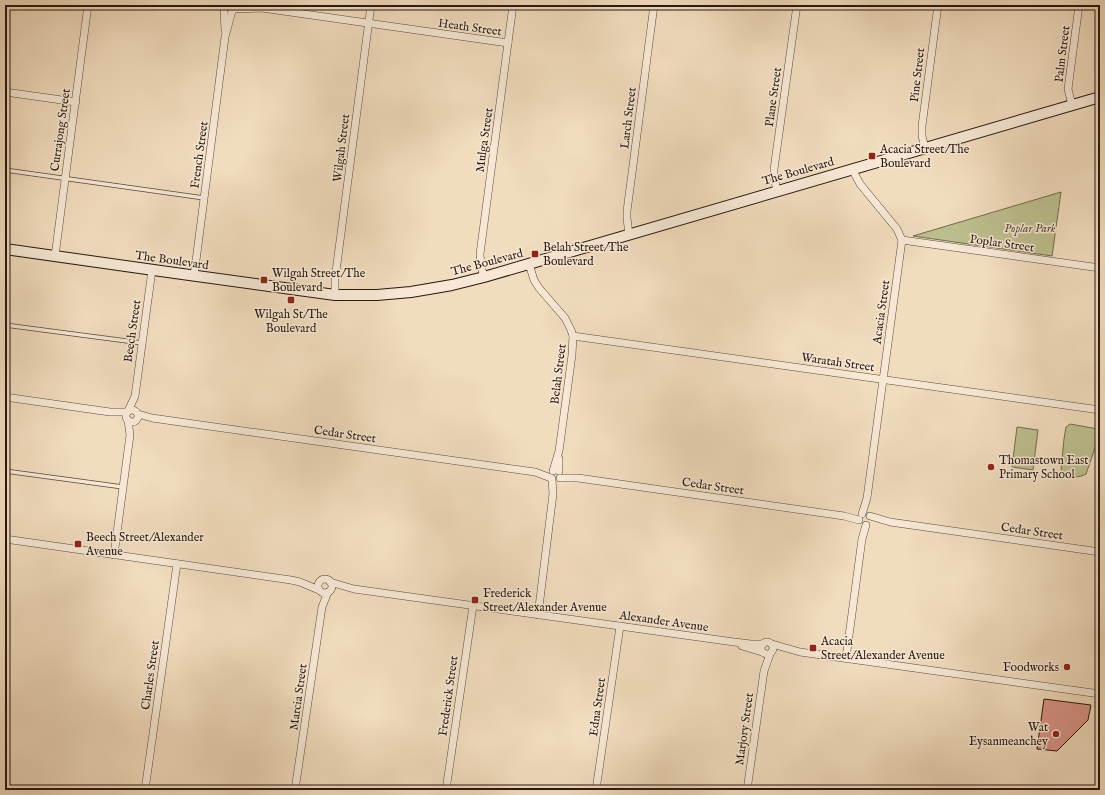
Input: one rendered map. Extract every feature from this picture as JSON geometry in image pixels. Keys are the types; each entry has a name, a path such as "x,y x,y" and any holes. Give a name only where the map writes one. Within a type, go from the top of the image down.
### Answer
{"street":[{"name":"Heath Street","path":"250,5 262,8 508,43"},
{"name":"Wilgah Street","path":"335,294 335,279 371,5"},
{"name":"Mulga Street","path":"484,277 480,266 480,254 513,5"},
{"name":"Larch Street","path":"629,234 627,211 654,5"},
{"name":"Plane Street","path":"777,191 774,169 797,5"},
{"name":"Pine Street","path":"925,148 922,136 922,126 938,5"},
{"name":"Palm Street","path":"1072,106 1068,89 1079,5"},
{"name":"Currajong Street","path":"55,256 88,6"},
{"name":"Heath Street","path":"221,6 228,11 234,8 262,8"},
{"name":"French Street","path":"221,6 225,37"},
{"name":"French Street","path":"194,276 225,37 234,8"},
{"path":"5,92 76,102"},
{"name":"The Boulevard","path":"5,249 194,276 335,294 377,295 411,292 452,285 484,277 1100,97"},
{"path":"852,169 860,184 897,229 902,240"},
{"name":"Poplar Street","path":"902,240 1100,268"},
{"name":"Acacia Street","path":"846,658 902,240"},
{"name":"Belah Street","path":"529,264 534,280 565,318 573,336 572,355 538,615"},
{"name":"Beech Street","path":"114,555 152,270"},
{"name":"Waratah Street","path":"573,336 1100,410"},
{"name":"Cedar Street","path":"5,397 1100,552"},
{"path":"5,539 291,580 300,582 324,593 329,591 331,586 330,582 324,579 320,581 300,582"},
{"name":"Charles Street","path":"145,790 177,564"},
{"path":"320,581 318,584 320,590"},
{"name":"Alexander Avenue","path":"330,582 354,589 472,606 734,642 763,644"},
{"name":"Alexander Avenue","path":"329,591 354,589"},
{"name":"Marcia Street","path":"295,790 322,607 320,590"},
{"name":"Marcia Street","path":"322,607 329,591"},
{"name":"Frederick Street","path":"446,790 472,606"},
{"name":"Edna Street","path":"596,790 620,626"},
{"name":"Alexander Avenue","path":"734,642 748,648 767,653 800,652"},
{"path":"767,642 772,644 774,649 767,653 761,647 763,644 767,642"},
{"name":"Alexander Avenue","path":"772,644 800,652 1100,694"},
{"name":"Marjory Street","path":"746,790 767,653"}],"lane":[{"path":"5,170 204,198"},
{"path":"5,325 142,343"},
{"path":"5,471 123,487"}],"green space":[{"name":"Poplar Park","path":"1061,192 1052,256 913,236"},
{"path":"1070,424 1098,429 1095,448 1086,474 1078,477 1065,475 1061,470 1066,427"},
{"path":"1017,427 1038,430 1033,470 1012,467"}],"building":[{"name":"Wat Eysanmeanchey","path":"1044,699 1091,705 1088,720 1057,751 1037,749"}],"place":[{"name":"Acacia Street/The Boulevard","path":"872,156"},
{"name":"Belah Street/The Boulevard","path":"535,254"},
{"name":"Wilgah Street/The Boulevard","path":"264,280"},
{"name":"Wilgah St/The Boulevard","path":"291,300"},
{"name":"Thomastown East Primary School","path":"991,467"},
{"name":"Beech Street/Alexander Avenue","path":"78,544"},
{"name":"Frederick Street/Alexander Avenue","path":"475,600"},
{"name":"Acacia Street/Alexander Avenue","path":"813,648"},
{"name":"Foodworks","path":"1067,667"},
{"name":"Wat Eysanmeanchey","path":"1056,734"}]}
